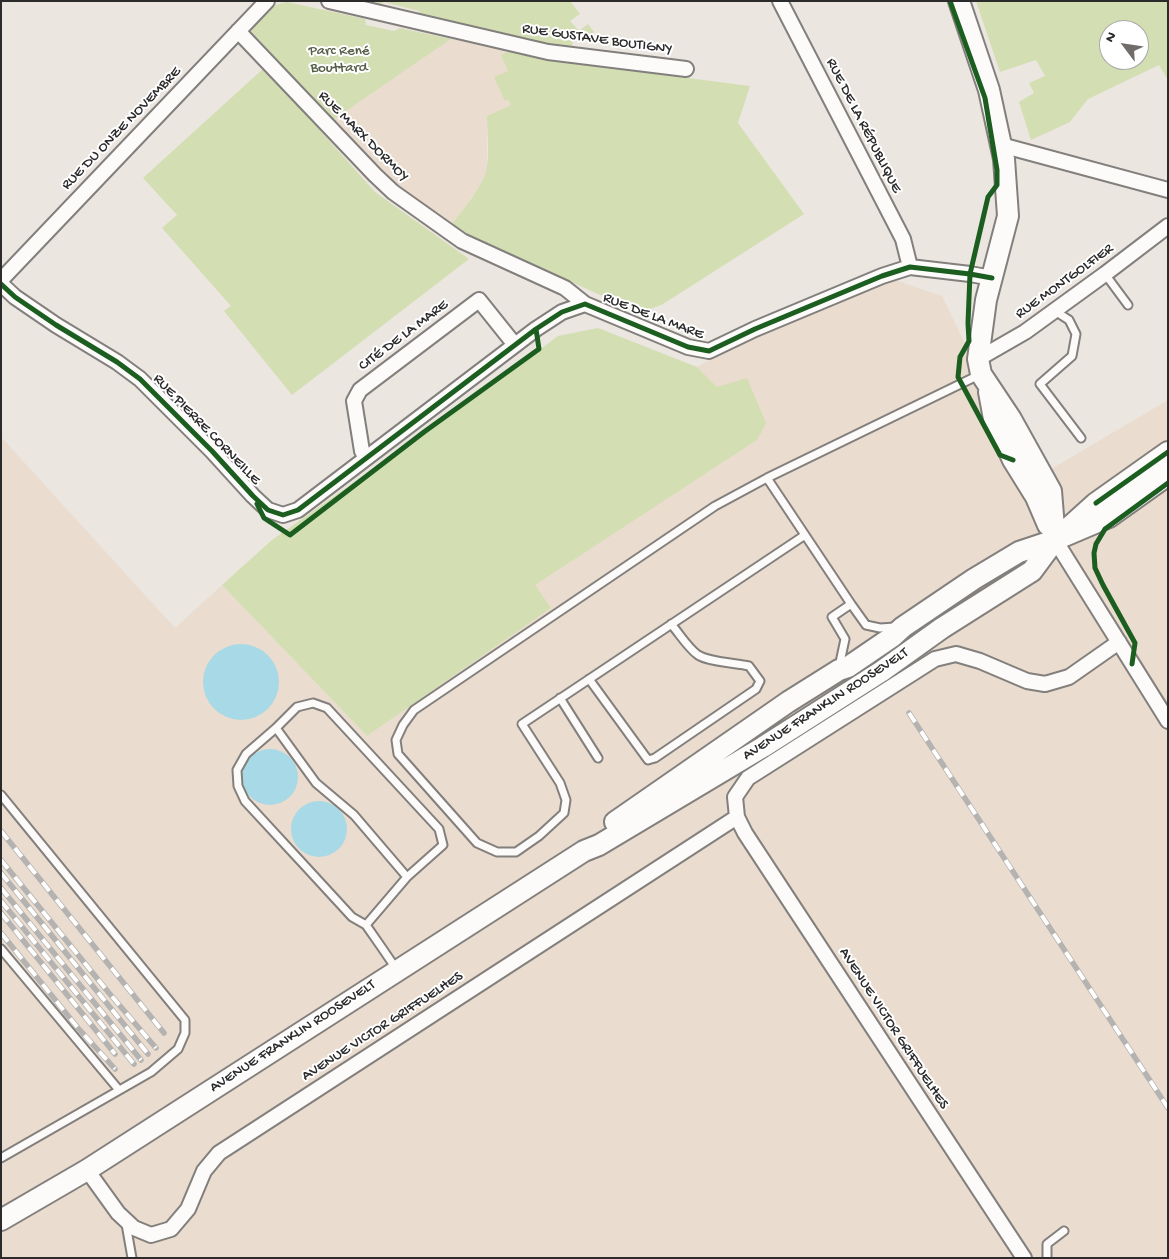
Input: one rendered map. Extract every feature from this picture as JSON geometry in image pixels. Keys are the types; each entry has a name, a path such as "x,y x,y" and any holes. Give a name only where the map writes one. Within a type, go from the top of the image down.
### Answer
{"main road":[{"path":"959,1 989,90 1004,160 1008,216 986,300 982,373 1011,419 1051,491 1055,540"},
{"name":"AVENUE FRANKLIN ROOSEVELT","path":"1,1220 88,1170 584,851 599,845 763,747 882,671 942,628 1032,571 1055,540 1096,504 1168,452"},
{"name":"AVENUE FRANKLIN ROOSEVELT","path":"584,851 594,837 666,785 788,702 838,670 856,662 892,637 903,626 974,579 1019,552 1109,518 1168,475"}],"street":[{"name":"RUE GUSTAVE BOUTIGNY","path":"329,1 548,52 686,69"},
{"name":"RUE DE LA RÉPUBLIQUE","path":"780,1 903,239 910,267"},
{"name":"RUE DU ONZE NOVEMBRE","path":"1,280 238,31 263,2"},
{"name":"RUE MARX DORMOY","path":"238,31 393,192 462,241 565,288 585,304"},
{"path":"1001,145 1168,190"},
{"name":"RUE MONTGOLFIER","path":"982,373 1025,332 1168,226"},
{"name":"RUE DE LA MARE","path":"268,510 283,515 298,510 536,329 562,312 585,304 688,347 709,351 755,329 882,276 910,267 992,278"},
{"name":"RUE PIERRE CORNEILLE","path":"1,284 14,297 118,362 140,378 268,510"},
{"name":"CITÉ DE LA MARE","path":"366,458 362,451 354,401 360,390 479,300 515,345"},
{"path":"1055,540 1168,721"},
{"path":"737,817 735,798 748,778 935,659 956,654 980,661 1027,681 1045,684 1070,677 1119,642"},
{"name":"AVENUE VICTOR GRIFFUELHES","path":"88,1170 118,1213 134,1228 151,1235 171,1229 188,1209 204,1171 219,1152 737,817 745,833 1024,1258"}],"lane":[{"path":"1105,274 1128,305"},
{"path":"1055,310 1069,320 1076,334 1072,356 1040,384 1081,438"},
{"path":"805,535 522,724 560,783 566,800 564,813 539,836 516,852 497,852 478,843 398,754 396,740 403,725 414,710 716,506 767,478 982,373"},
{"path":"767,478 866,625 880,628 903,626"},
{"path":"838,670 845,640 832,617 851,604"},
{"path":"589,679 648,760 655,758 756,689 760,681 749,666 713,660 698,655 671,624"},
{"path":"560,698 598,758"},
{"path":"366,925 407,877 443,844 439,829 327,708 313,703 296,708 246,754 237,770 238,786 245,801 300,861 352,917 366,925 397,970"},
{"path":"276,728 316,783 354,815 407,877"},
{"path":"1,795 185,1020 186,1033 178,1049 151,1072 1,1158"},
{"path":"1,949 119,1090"},
{"path":"126,1220 132,1258"},
{"path":"1047,1258 1047,1244 1064,1232"}],"shaded area":[{"path":"451,39 509,51 501,55 508,71 498,82 506,101 508,100 511,105 487,116 486,172 480,186 452,224 390,179 333,120"},
{"path":"895,280 942,296 1031,481 1168,400 1168,1258 1,1258 1,437 175,628 222,585 367,736 551,608 534,585 757,440 717,387 697,367 755,335"}],"green space":[{"path":"355,1 570,1 580,14 570,21 579,31 588,24 594,32 580,42 573,41 572,48 421,16 419,11 384,2 378,7"},
{"path":"976,1 1168,1 1168,80 1159,65 1149,70 1149,20 1099,20 1099,70 1149,70 1088,99 1070,122 1031,140 1019,102 1034,93 1029,83 1045,76 1036,60 1000,72"},
{"name":"Parc René Bouttard","path":"287,2 365,19 366,25 394,31 400,28 451,39 333,120 251,31 275,5"},
{"path":"509,51 549,60 750,86 738,123 804,214 663,304 645,310 632,309 481,242 452,224 484,178 488,151 487,116 511,105 508,100 505,101 494,77 508,71 501,55"},
{"path":"264,68 375,192 469,259 292,395 224,311 231,306 162,228 177,215 143,178"},
{"path":"598,328 697,367 717,387 747,378 766,423 757,440 535,585 551,608 367,736 222,585 272,540 513,370 558,336"}],"water":[{"path":"234,644 248,644 262,650 273,661 279,675 276,697 268,709 248,720 234,720 220,714 209,703 203,689 203,675 209,661 220,650"},
{"path":"264,749 276,749 286,753 294,761 298,777 294,793 286,801 276,805 264,805 254,801 246,793 242,783 242,771 246,761 254,753"},
{"path":"319,801 330,803 339,809 345,818 347,829 345,840 339,849 330,855 319,857 308,855 299,849 293,840 291,829 293,818 299,809 308,803"}],"railway":[{"path":"909,713 1168,1108"},
{"path":"1,831 164,1033"},
{"path":"1,860 156,1048"},
{"path":"1,873 148,1054"},
{"path":"1,888 141,1060"},
{"path":"1,901 134,1064"},
{"path":"1,913 115,1054"},
{"path":"1,933 78,1028 115,1069"}],"cycle path":[{"path":"950,1 985,98 997,170 997,185 988,197 970,274 969,341 960,357 958,377 1000,455 1013,460"},
{"path":"1,284 15,297 56,325 117,362 140,379 212,451 253,496 268,510 283,515 298,510 536,329 562,312 585,304 688,347 709,351 755,329 882,276 910,267 992,278"},
{"path":"257,504 264,518 290,535 424,432 539,349 536,329"},
{"path":"1096,503 1168,452"},
{"path":"1132,664 1135,643 1095,568 1094,553 1096,544 1105,529 1168,483"}]}
